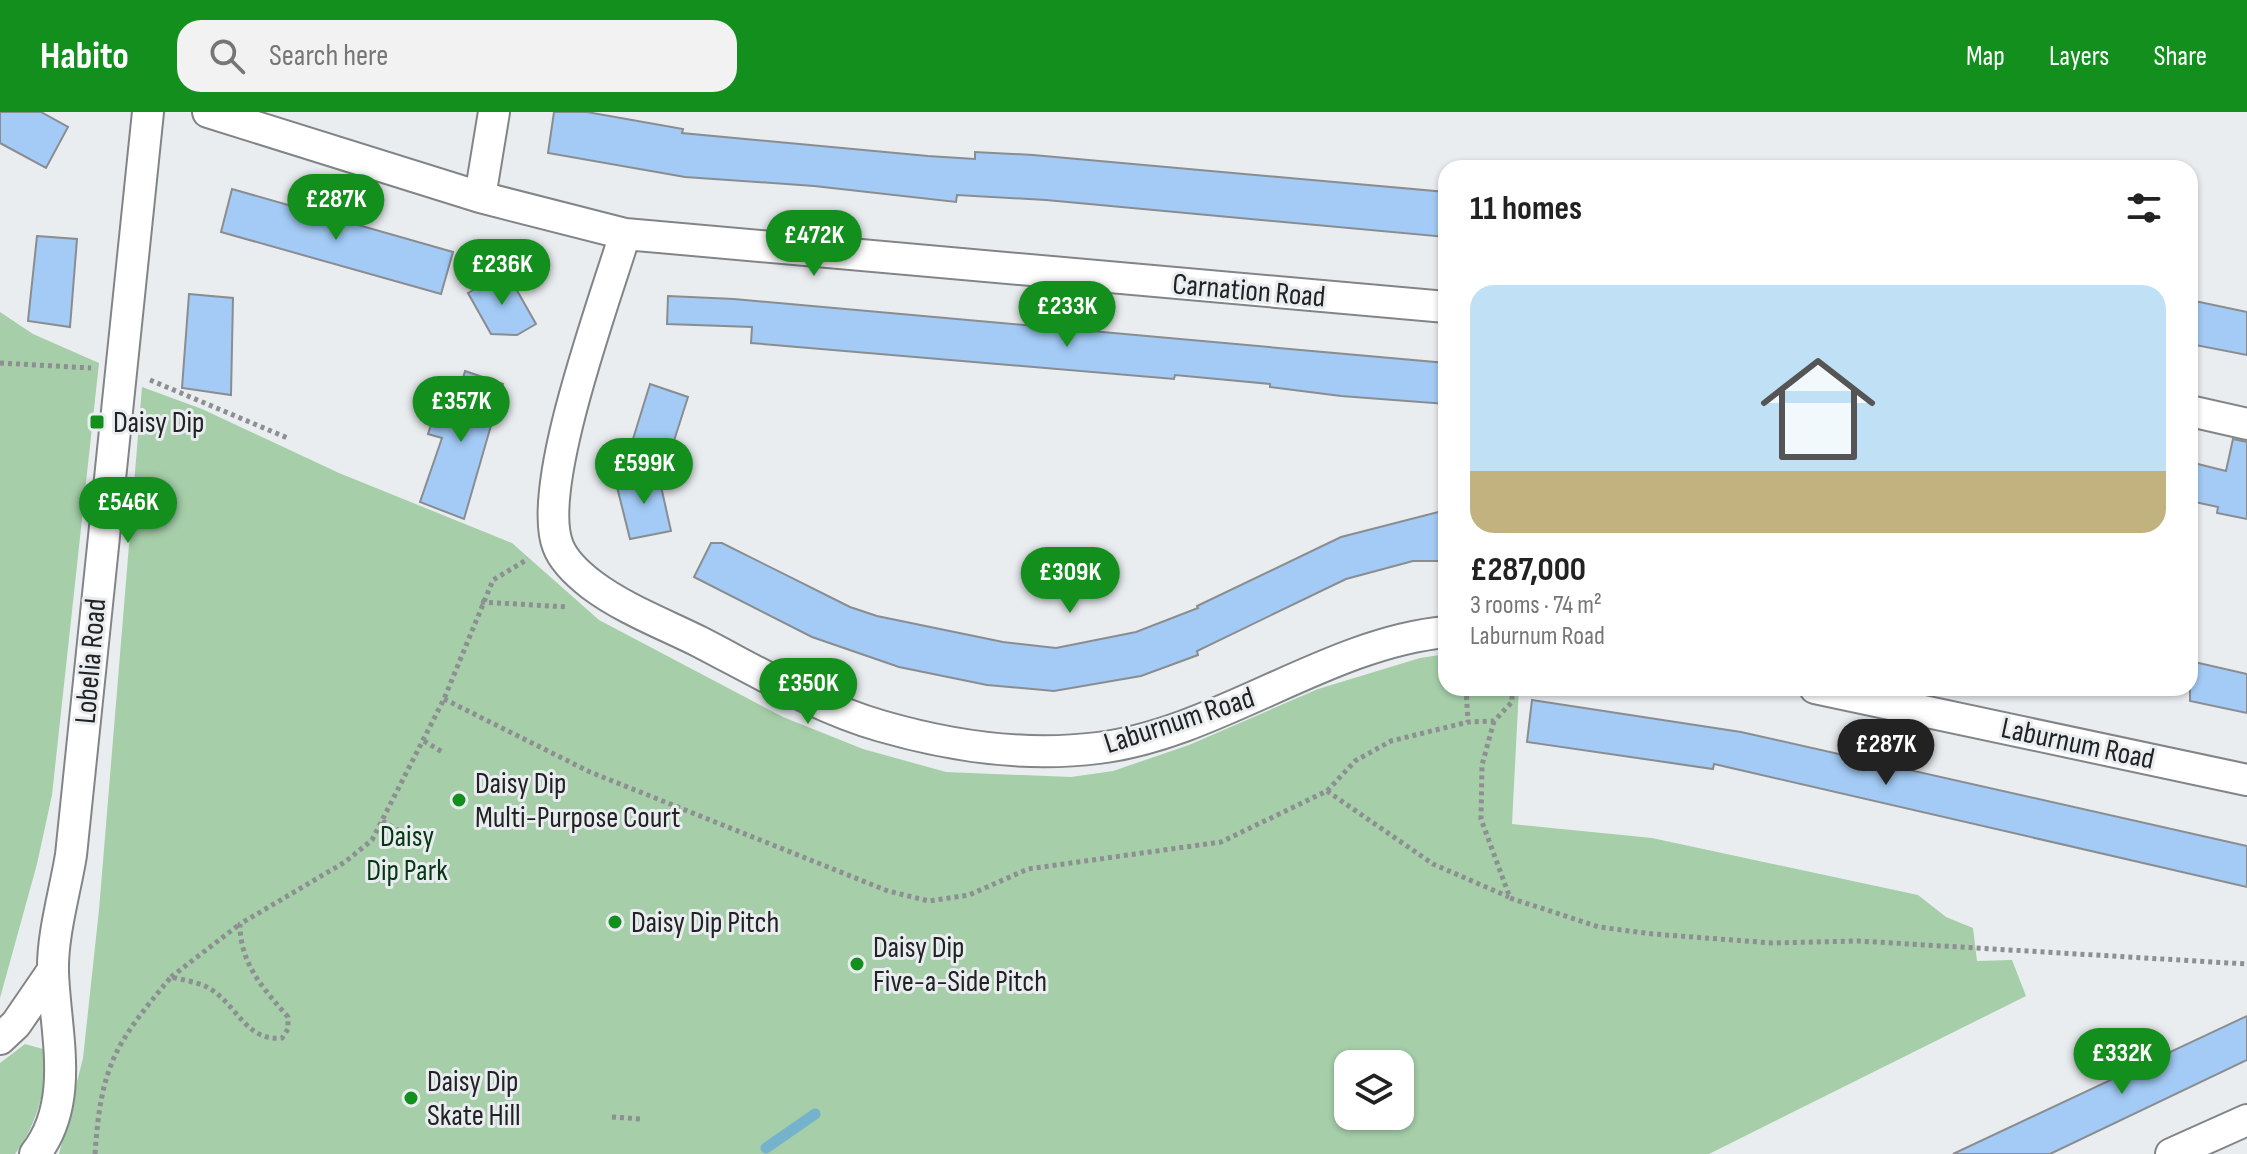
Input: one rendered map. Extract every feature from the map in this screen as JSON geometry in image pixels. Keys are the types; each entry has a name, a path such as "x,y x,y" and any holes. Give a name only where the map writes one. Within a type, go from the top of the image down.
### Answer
{"street":[{"name":"Lobelia Road","path":"35,1154 42,1145 59,1091 62,1040 53,970 71,855 148,112"},
{"name":"Carnation Road","path":"208,112 480,197 625,234 1438,306"},
{"path":"480,197 494,112"},
{"name":"Laburnum Road","path":"625,234 561,446 552,500 558,545 573,568 609,597 804,695 880,726 962,745 1041,752 1101,748 1173,728 1402,640 1438,633"},
{"path":"2198,413 2247,424"},
{"name":"Laburnum Road","path":"1858,696 2247,780"},
{"name":"Lobelia Road","path":"0,1039 16,1024 53,970"},
{"path":"2171,1154 2247,1120"}],"path":[{"path":"0,363 120,367 290,439"},
{"path":"95,1154 98,1103 108,1065 132,1023 171,977 240,924 345,862 372,840 444,699 481,602 493,580 514,565"},
{"path":"481,602 577,608 609,597"},
{"path":"1466,696 1468,722"},
{"path":"1510,898 1481,819 1482,765 1494,721 1512,702 1512,696"},
{"path":"444,699 590,772 797,851 888,891 929,901 969,895 1028,869 1221,842 1327,791 1355,761 1391,741 1468,722 1494,721"},
{"path":"424,741 444,753"},
{"path":"1327,791 1433,864 1510,898 1599,927 1772,943 1858,941 2247,964"},
{"path":"382,821 405,834"},
{"path":"171,977 209,987 250,1029 268,1039 282,1038 288,1029 288,1017 247,964 240,941 240,924"},
{"path":"612,1117 641,1119"}],"green space":[{"path":"0,312 33,334 99,363 52,795 37,864 0,998"},
{"name":"Daisy Dip Park","path":"142,387 202,409 339,473 512,543 599,620 783,717 863,749 946,772 1071,777 1113,771 1189,745 1318,689 1438,655 1438,696 1519,696 1512,824 1652,838 1918,895 1946,917 1973,928 1977,961 2012,960 2026,996 1709,1154 59,1154 83,1058 99,910"},
{"path":"25,1044 43,1049 45,1076 40,1104 15,1154 0,1154 0,1063"}],"building":[{"path":"0,112 41,112 68,127 46,168 0,143"},
{"path":"554,112 587,112 683,129 682,133 928,156 975,159 975,152 1033,155 1438,191 1438,236 1046,200 957,195 956,202 814,186 685,177 548,153"},
{"path":"232,189 453,252 441,294 221,232"},
{"path":"37,236 77,239 70,327 28,321"},
{"path":"506,271 536,324 517,335 491,334 468,293"},
{"path":"189,294 233,298 231,395 182,388"},
{"path":"668,296 734,299 1438,362 1438,403 1341,396 1270,387 1270,384 1175,375 1174,379 751,343 752,327 667,324"},
{"path":"2198,302 2247,312 2247,355 2198,346"},
{"path":"465,371 503,384 464,519 420,502 442,438 428,434 440,398 456,404"},
{"path":"650,384 688,397 671,450 633,439"},
{"path":"2233,439 2247,442 2247,519 2217,513 2218,507 2198,503 2198,464 2226,471"},
{"path":"658,473 671,531 630,539 616,483"},
{"path":"1438,512 1438,561 1413,561 1346,579 1197,651 1198,655 1141,676 1054,691 987,685 899,667 812,637 694,577 711,543 722,543 850,607 877,616 1003,642 1056,648 1136,632 1198,608 1341,537"},
{"path":"2198,663 2247,674 2247,713 2190,701 2190,696 2198,696"},
{"path":"1532,700 1741,732 2247,846 2247,887 1714,764 1713,769 1527,742"},
{"path":"2247,1016 2247,1060 2050,1154 1953,1154"}],"waterway":[{"path":"766,1148 815,1114"}],"place":[{"name":"Daisy Dip","path":"97,422"},
{"name":"Daisy Dip Multi-Purpose Court","path":"459,800"},
{"name":"Daisy Dip Pitch","path":"615,922"},
{"name":"Daisy Dip Five-a-Side Pitch","path":"857,964"},
{"name":"Daisy Dip Skate Hill","path":"411,1098"}]}
